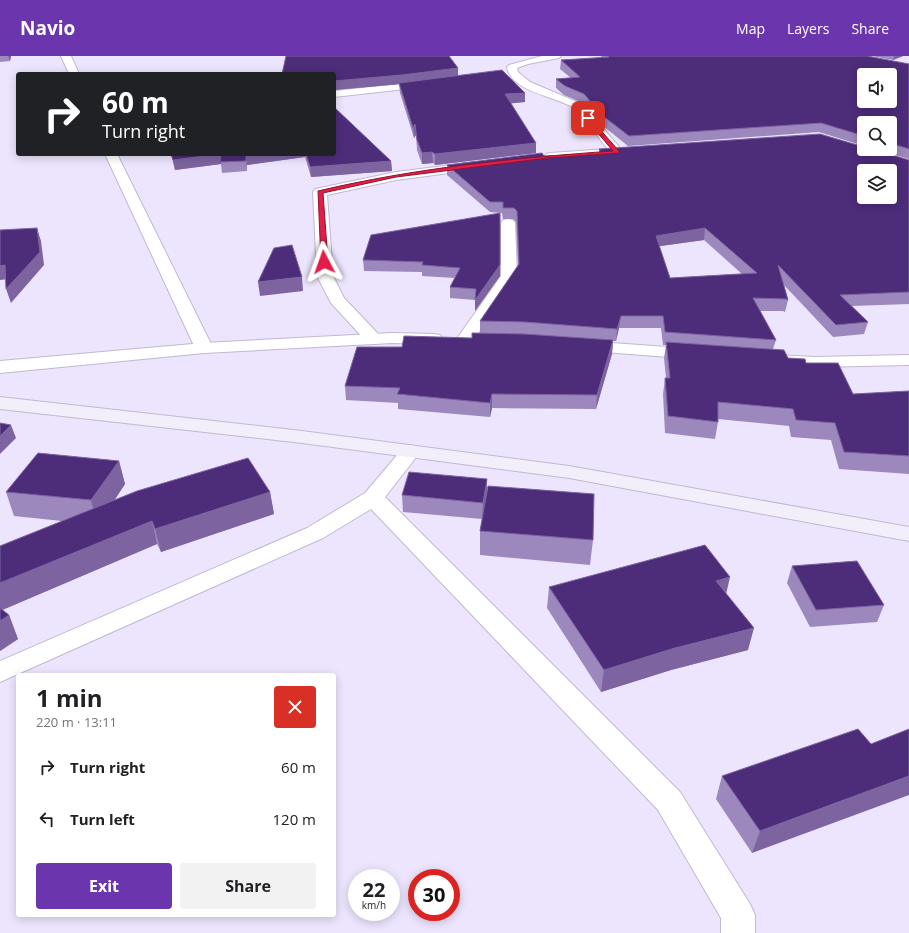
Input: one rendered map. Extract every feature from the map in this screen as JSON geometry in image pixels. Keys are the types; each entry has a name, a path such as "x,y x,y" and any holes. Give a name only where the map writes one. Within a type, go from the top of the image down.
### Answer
{"main road":[{"path":"0,403 302,437 569,472 909,534"}],"street":[{"path":"66,56 73,72"},
{"path":"510,56 526,62"},
{"path":"556,56 526,62 512,67 509,74 526,84 578,106 617,152"},
{"path":"336,94 442,82"},
{"path":"540,158 640,150"},
{"path":"112,156 204,348"},
{"path":"374,340 337,300 325,276 320,192 396,176 487,164"},
{"path":"465,340 509,276 508,223"},
{"path":"0,367 204,348 392,338 487,340"},
{"path":"571,345 713,356"},
{"path":"760,359 815,362 909,360"},
{"path":"0,672 315,533 373,498 410,451"},
{"path":"373,498 669,801 738,915 738,933"}],"building":[{"path":"286,56 449,56 458,68 336,81 336,72 282,72"},
{"path":"608,56 867,56 909,64 909,149 897,145 897,116 857,116 857,134 821,123 629,136 603,116 584,94 565,86 556,79 580,77 561,60 609,57"},
{"path":"502,70 525,93 505,94 536,143 435,154 432,152 422,153 417,140 415,124 413,128 399,83"},
{"path":"336,109 391,161 310,167 307,156 336,156"},
{"path":"820,134 857,145 857,156 896,156 909,160 909,292 840,295 868,322 836,325 778,265 788,300 753,298 776,340 665,332 663,316 621,316 617,329 525,322 480,321 519,264 517,211 514,208 503,208 503,202 490,202 447,165 542,153 544,156 601,154 599,149","holes":["705,228 757,273 670,278 656,236"]},
{"path":"172,156 205,156 173,160"},
{"path":"221,156 246,156 246,161 220,162"},
{"path":"500,213 500,265 475,300 476,289 450,287 460,268 422,265 423,262 363,260 371,235"},
{"path":"37,228 40,252 6,289 5,265 0,266 0,230"},
{"path":"292,245 302,277 258,282 274,248"},
{"path":"472,333 525,334 613,340 597,395 492,394 490,403 397,394 400,388 345,386 357,347 402,347 404,336 472,338"},
{"path":"666,342 784,350 788,358 805,359 806,363 838,363 853,394 909,391 909,456 844,452 835,423 796,420 793,409 718,402 718,422 668,416 665,378 670,378"},
{"path":"0,423 11,425 0,436"},
{"path":"38,453 119,461 91,500 6,492"},
{"path":"248,458 270,492 155,529 152,521 0,583 0,546 137,491"},
{"path":"409,472 487,479 483,503 402,495"},
{"path":"488,486 594,494 593,540 480,531"},
{"path":"705,545 730,577 716,581 754,628 675,648 604,670 549,587"},
{"path":"857,561 884,605 816,610 792,566"},
{"path":"0,608 9,615 0,621"},
{"path":"858,729 871,744 909,729 909,776 760,831 722,776"}],"route":[{"path":"324,262 320,192 396,176 548,157 617,152 588,118"}]}
